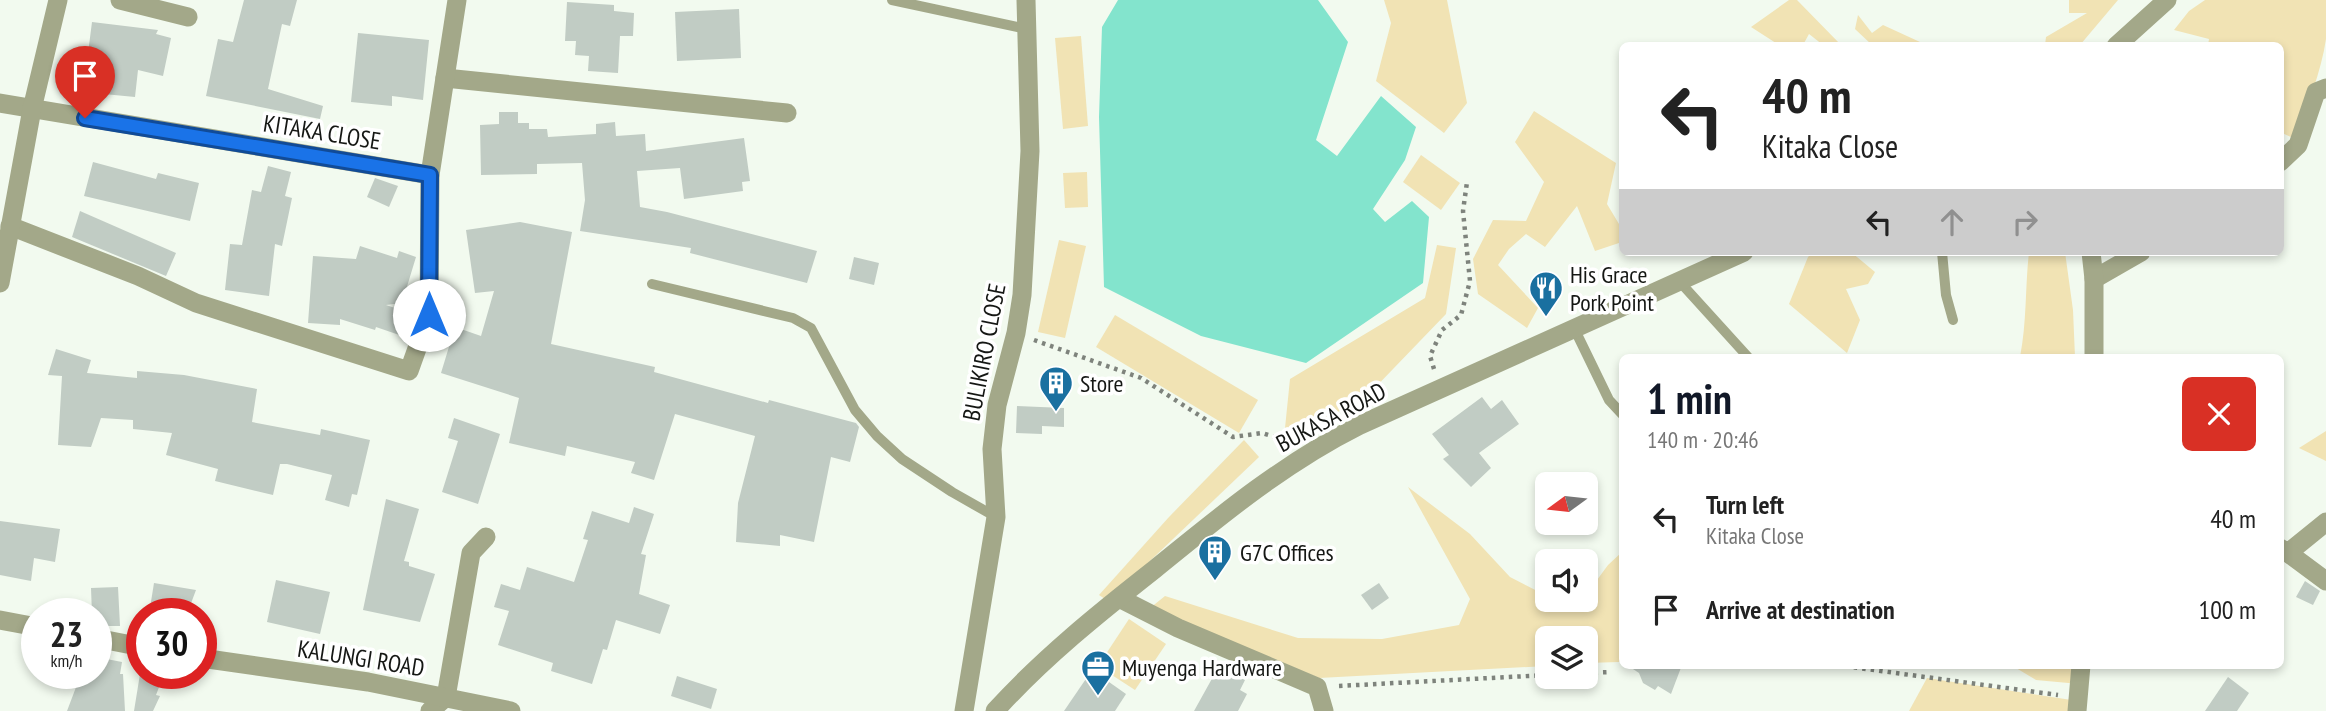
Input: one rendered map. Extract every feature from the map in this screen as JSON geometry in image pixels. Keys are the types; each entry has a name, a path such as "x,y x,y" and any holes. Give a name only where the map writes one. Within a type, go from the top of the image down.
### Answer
{"street":[{"path":"0,283 32,109 58,0"},
{"path":"120,0 188,18"},
{"path":"10,226 138,276 196,303 409,370 429,315 430,175 457,0"},
{"name":"BULIKIRO CLOSE","path":"964,711 996,517 992,449 997,405 1016,333 1022,295 1030,151 1026,0"},
{"path":"2120,42 2162,2"},
{"path":"445,78 787,113"},
{"path":"2284,158 2298,145 2316,92 2326,88"},
{"name":"KITAKA CLOSE","path":"0,103 430,175"},
{"path":"2091,256 2094,354"},
{"path":"2094,279 2134,256"},
{"name":"BUKASA ROAD","path":"995,711 1055,651 1119,598 1246,496 1315,449 1360,425 1679,281 1714,258"},
{"path":"2326,522 2284,550 2326,581"},
{"path":"430,711 446,697 471,553 486,537"},
{"path":"1119,598 1178,628 1317,687 1324,711"},
{"path":"0,620 21,624"},
{"name":"KALUNGI ROAD","path":"217,660 368,682 511,711"},
{"path":"2078,704 2081,669"}],"lane":[{"path":"892,0 1027,29"},
{"path":"1942,256 1946,295 1953,320"},
{"path":"1679,281 1745,354"},
{"path":"652,284 793,318 811,328 855,410 877,436 902,459 996,517"},
{"path":"1574,328 1609,400 1619,411"}],"path":[{"path":"1439,390 1430,356 1443,330 1461,315 1470,281 1464,211 1466,182"},
{"path":"1016,333 1141,378 1234,437 1262,433 1315,449"},
{"path":"1862,669 2078,704"},
{"path":"1598,673 1611,672"},
{"path":"1317,687 1535,676"}],"shaded area":[{"path":"1118,0 1318,0 1348,42 1316,140 1337,156 1381,96 1416,127 1405,160 1373,209 1385,222 1412,201 1429,217 1423,283 1306,363 1201,336 1104,287 1099,117 1102,27"},
{"path":"1384,0 1447,0 1467,103 1444,133 1376,81 1391,23"},
{"path":"1789,0 1797,0 1838,42 1819,42 1809,34 1805,42 1774,42 1751,27"},
{"path":"2069,0 2118,0 2083,42 2045,42 2046,37 2087,13 2069,13"},
{"path":"2205,0 2326,0 2324,52 2295,139 2284,134 2284,42 2208,42 2209,39 2174,30 2189,11"},
{"path":"1858,15 1872,33 1883,25 1920,42 1869,42 1855,29"},
{"path":"1081,36 1088,126 1063,129 1055,38"},
{"path":"1534,111 1616,163 1607,204 1619,224 1619,243 1595,251 1577,206 1545,247 1526,234 1509,249 1498,265 1538,308 1527,328 1478,294 1473,259 1493,220 1526,221 1544,182 1515,142"},
{"path":"1421,155 1460,183 1441,210 1403,182"},
{"path":"1087,172 1088,207 1065,208 1063,173"},
{"path":"1059,240 1086,246 1065,338 1038,332"},
{"path":"1437,245 1456,248 1446,314 1367,396 1328,416 1285,428 1290,379 1425,298"},
{"path":"1856,256 1875,272 1868,284 1846,289 1860,320 1847,353 1789,304 1808,257"},
{"path":"2029,256 2066,256 2073,310 2075,354 2020,354"},
{"path":"1115,315 1258,400 1239,433 1096,347"},
{"path":"2326,431 2326,461 2299,448"},
{"path":"1244,440 1259,457 1108,601 1099,595 1169,517"},
{"path":"1408,487 1470,534 1510,577 1535,590 1535,612 1598,612 1598,579 1619,555 1619,662 1598,663 1598,626 1535,626 1535,667 1319,678 1150,608 1165,596 1298,638 1382,639 1459,625 1470,599"},
{"path":"1129,619 1166,644 1135,690 1098,666"},
{"path":"2018,669 2081,669 2079,684 2036,680"},
{"path":"1927,678 2078,701 2077,711 1909,711"}],"building":[{"path":"244,0 297,0 290,26 282,24 268,89 323,106 320,119 206,96 218,39 233,42"},
{"path":"567,2 614,5 614,11 634,13 633,36 620,36 618,73 588,71 589,56 575,55 576,41 565,41"},
{"path":"739,9 741,58 677,61 675,12"},
{"path":"92,22 158,30 156,34 171,38 163,76 138,70 135,97 83,92"},
{"path":"358,33 429,40 423,100 392,96 392,106 351,102"},
{"path":"499,112 518,112 518,123 529,123 529,129 547,129 548,137 596,134 596,124 615,122 616,136 645,134 646,151 744,138 750,181 742,182 743,191 684,199 680,168 637,171 640,207 817,251 807,283 690,253 691,248 580,231 585,200 582,163 537,164 537,174 481,175 480,125 499,124"},
{"path":"93,162 156,179 158,173 199,183 190,221 84,196"},
{"path":"268,166 291,172 285,196 292,198 282,246 275,244 269,296 225,290 230,244 242,245 252,190 261,192"},
{"path":"375,178 398,186 389,207 367,197"},
{"path":"80,211 176,253 166,276 72,237"},
{"path":"520,222 572,232 551,344 655,367 654,372 768,403 769,400 856,423 859,427 850,462 831,457 814,542 780,535 780,546 736,542 738,503 755,436 675,414 654,480 631,473 635,462 567,446 565,456 509,443 519,398 441,373 455,327 481,336 494,291 475,293 466,230"},
{"path":"360,246 397,258 399,251 416,257 402,303 386,305 416,315 408,338 340,319 340,325 308,323 313,256 356,259"},
{"path":"854,257 879,263 874,285 849,279"},
{"path":"56,349 91,360 87,373 137,378 137,371 184,375 257,389 252,422 320,435 321,429 370,440 357,495 352,494 349,507 325,500 332,475 287,464 280,464 273,495 215,481 218,469 166,455 172,433 133,429 133,420 101,418 91,447 58,445 62,376 48,375"},
{"path":"1482,397 1491,409 1502,400 1519,424 1479,453 1491,468 1471,487 1443,459 1449,455 1432,434"},
{"path":"1017,406 1064,408 1064,427 1042,426 1042,434 1016,433"},
{"path":"454,418 500,434 478,504 442,492 458,441 448,438"},
{"path":"386,499 419,509 404,561 409,562 409,566 435,574 420,622 363,610"},
{"path":"634,507 654,514 641,554 646,555 639,594 670,605 660,634 616,620 607,650 603,649 592,684 551,671 553,663 498,645 509,611 494,607 501,584 520,590 527,567 574,582 588,540 583,539 592,511 629,523"},
{"path":"0,521 60,529 55,562 34,558 31,581 0,575"},
{"path":"276,580 330,592 320,634 267,622"},
{"path":"2305,581 2320,591 2313,605 2296,597"},
{"path":"154,583 196,590 193,598 152,598"},
{"path":"1379,583 1389,598 1372,610 1361,595"},
{"path":"118,587 120,626 112,626 112,598 91,598 91,588"},
{"path":"112,660 122,662 120,674 123,674 125,711 67,711 75,689 112,689"},
{"path":"1219,666 1245,680 1240,690 1247,694 1238,711 1194,711"},
{"path":"1633,669 1680,669 1671,694 1658,686 1655,690 1643,683 1639,673"},
{"path":"1092,670 1126,694 1115,711 1064,711"},
{"path":"677,676 717,689 711,709 671,696"},
{"path":"2228,677 2249,693 2237,711 2205,711"},
{"path":"138,689 158,689 156,695 160,696 153,711 134,711"}],"place":[{"name":"His Grace Pork Point","path":"1546,318"},
{"name":"Store","path":"1056,413"},
{"name":"G7C Offices","path":"1215,582"},
{"name":"Muyenga Hardware","path":"1098,697"}],"route":[{"path":"85,118 430,175 429,315"}]}
